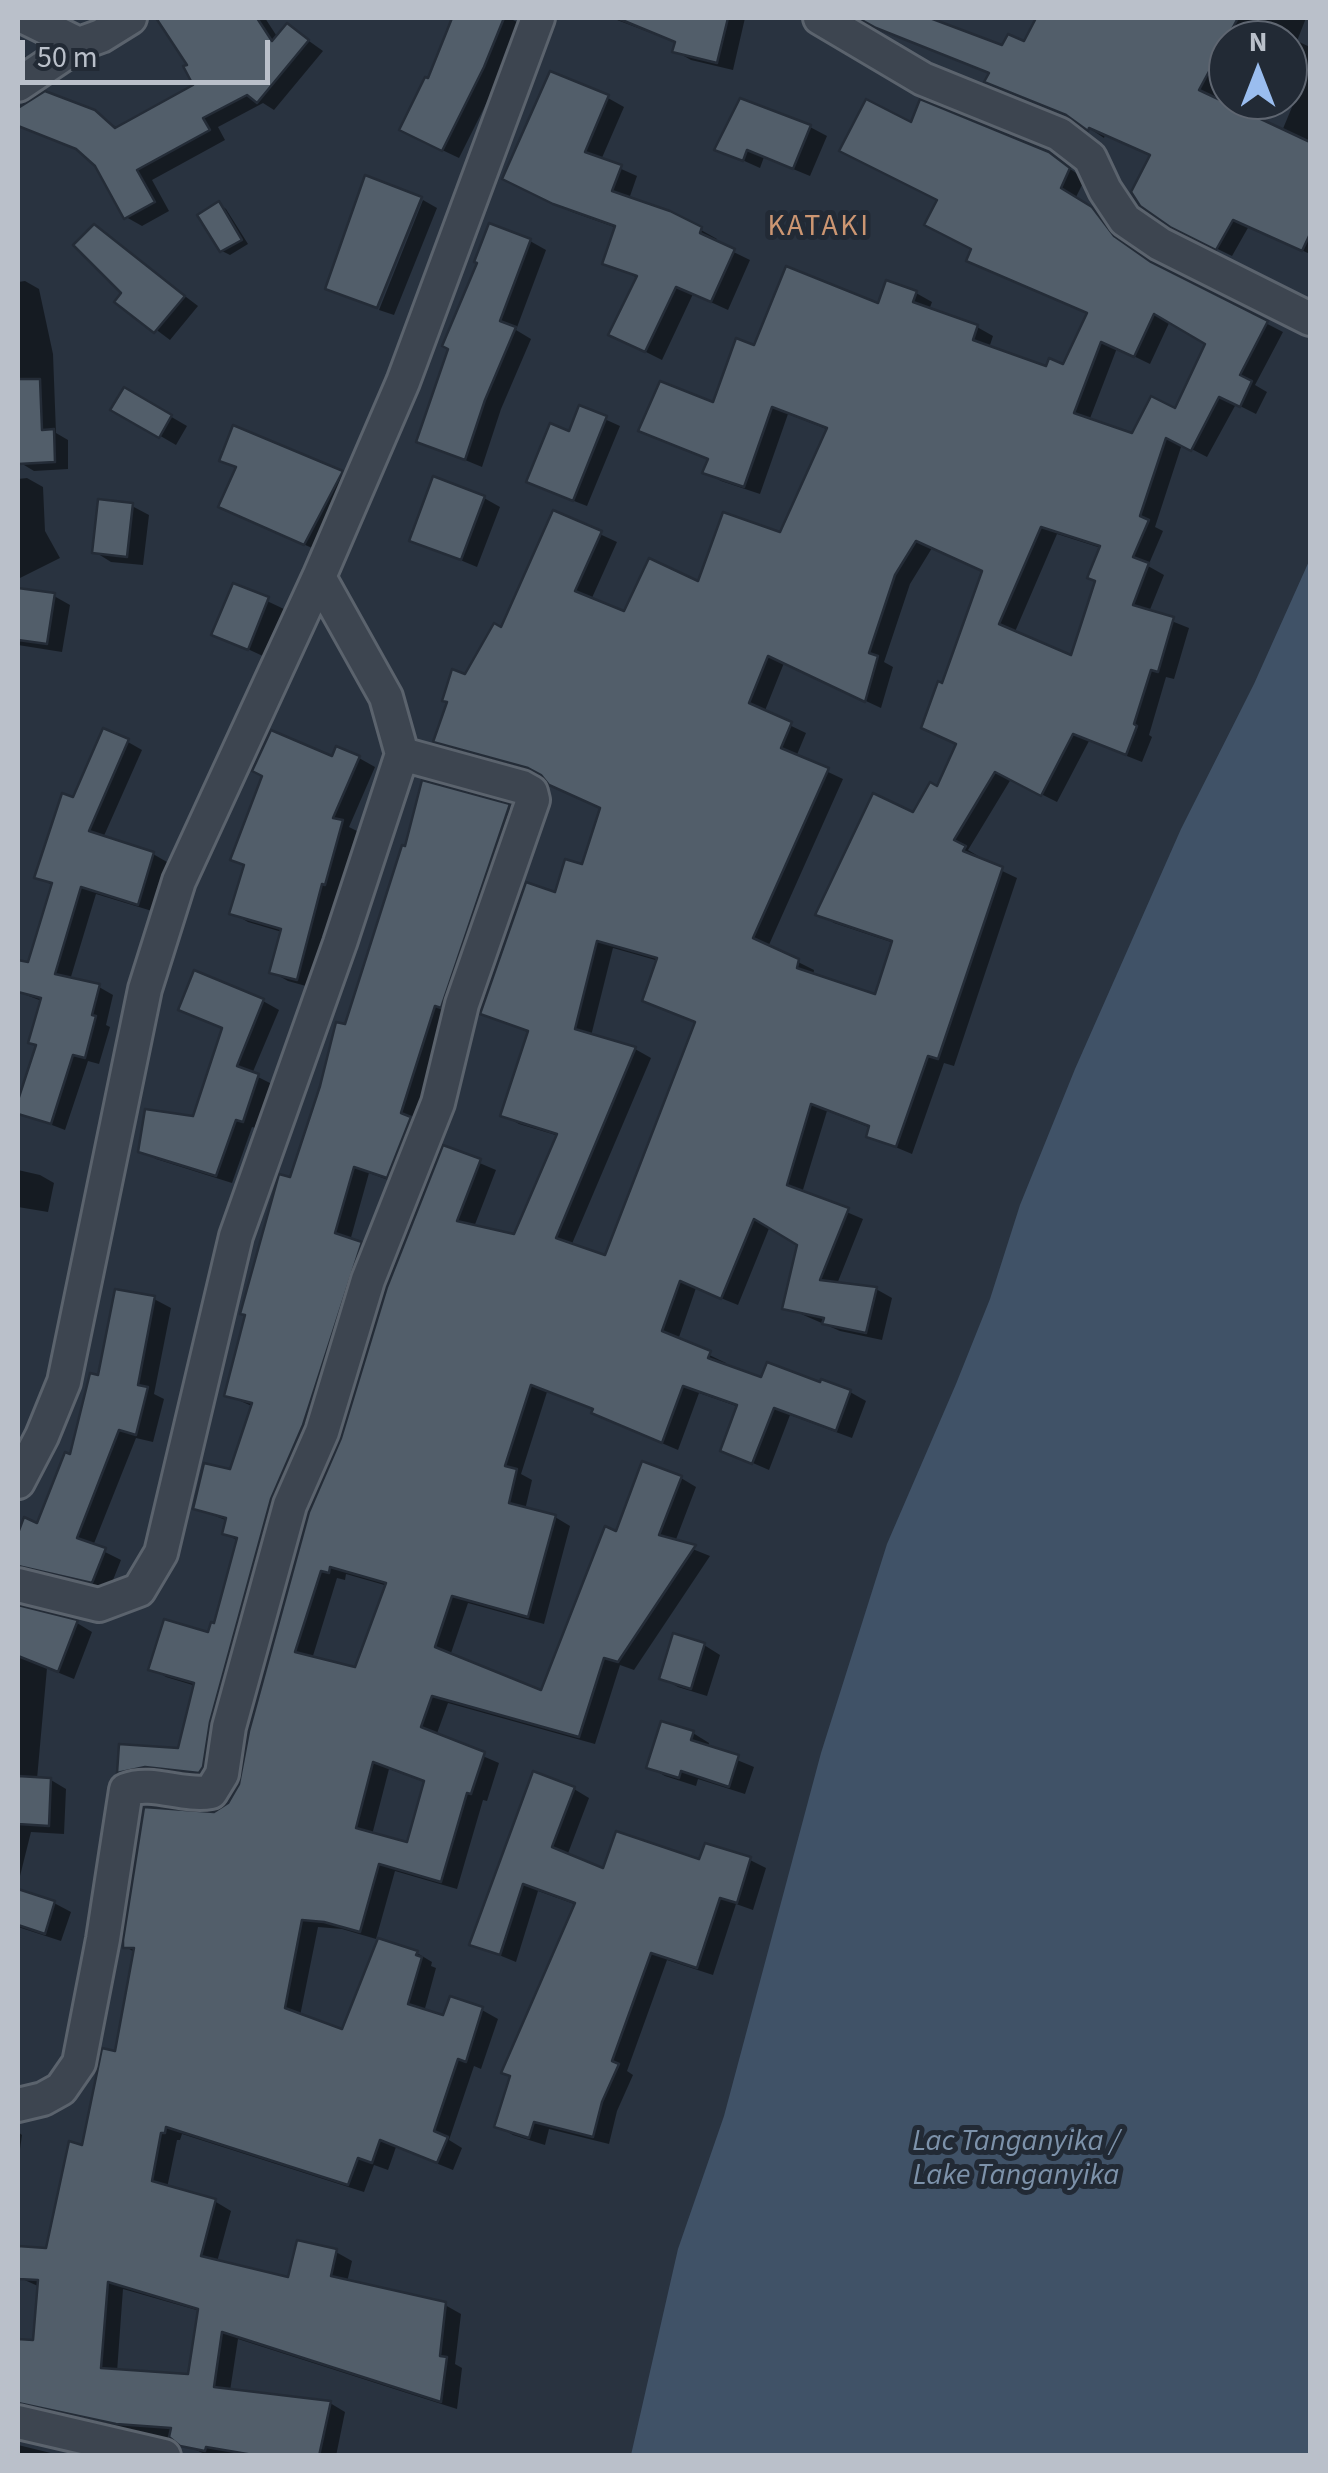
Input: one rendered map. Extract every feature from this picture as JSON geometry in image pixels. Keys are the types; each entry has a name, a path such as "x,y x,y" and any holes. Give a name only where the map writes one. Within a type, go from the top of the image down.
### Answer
{"street":[{"path":"26,18 78,44"},
{"path":"18,86 78,44 101,36 130,18"},
{"path":"18,1482 64,1382 145,989 179,881 319,577 403,382 538,18"},
{"path":"820,18 923,78 1059,134 1090,158 1126,220 1160,244 1310,319"},
{"path":"18,1585 98,1605 139,1590 161,1553 236,1236 402,754 386,697 319,577"},
{"path":"18,2105 43,2099 61,2089 79,2063 126,1790 137,1786 195,1794 211,1792 222,1774 229,1727 290,1505 322,1432 368,1280 438,1103 462,1004 534,800 522,786 402,754"},
{"path":"18,2422 164,2456"}],"water":[{"name":"Lac Tanganyika / Lake Tanganyika","path":"1310,559 1310,2455 631,2455 678,2249 724,2116 821,1753 887,1544 990,1299 1020,1205 1075,1069 1181,829 1254,684"}],"building":[{"path":"156,18 257,18 272,41 287,23 309,40 257,103 247,95 203,118 210,130 137,170 155,202 124,219 95,166 76,149 18,126 18,108 45,91 95,110 115,128 193,85 183,66 187,65"},
{"path":"452,18 504,18 442,151 399,130 425,77 428,78"},
{"path":"617,18 728,18 717,63 672,52 675,42"},
{"path":"858,18 930,18 1002,45 1008,34 1024,41 1036,18 1238,18 1208,20 1208,73 1199,90 1208,94 1208,120 1263,120 1310,142 1310,234 1302,251 1233,220 1216,250 1170,227 1140,206 1131,192 1150,155 984,82 989,73"},
{"path":"550,71 609,95 585,152 622,165 612,191 670,211 702,227 700,233 735,249 711,302 676,287 645,352 608,335 637,276 602,264 615,226 553,204 502,179"},
{"path":"740,98 811,125 793,169 747,150 743,161 714,150"},
{"path":"866,99 911,122 920,99 1049,152 1070,168 1061,188 1092,207 1114,236 1151,262 1268,321 1240,375 1252,381 1240,407 1219,397 1191,451 1166,438 1140,516 1149,520 1133,557 1149,563 1133,605 1174,617 1158,672 1151,670 1126,755 1073,734 1041,796 995,772 954,840 966,846 963,851 1003,867 938,1059 928,1056 896,1147 866,1137 869,1126 811,1104 787,1185 849,1208 820,1280 877,1287 866,1333 822,1324 824,1318 782,1309 797,1245 754,1219 721,1299 680,1281 662,1331 711,1351 708,1358 761,1377 767,1362 851,1390 836,1431 774,1408 752,1464 720,1451 737,1405 683,1386 662,1443 591,1413 593,1409 531,1385 505,1466 517,1469 509,1503 556,1515 528,1617 452,1596 435,1647 541,1690 605,1526 616,1531 642,1461 682,1476 659,1535 696,1545 618,1662 604,1658 579,1737 432,1696 421,1727 485,1752 471,1794 467,1793 441,1882 379,1864 360,1932 302,1920 285,2008 342,2029 378,1938 418,1951 416,1955 422,1957 408,2004 443,2015 450,1996 483,2007 466,2062 458,2059 434,2131 448,2137 437,2163 380,2140 372,2163 358,2158 348,2185 166,2127 165,2133 161,2133 152,2181 216,2199 201,2256 288,2277 297,2240 337,2249 331,2276 446,2302 440,2356 447,2357 441,2402 222,2332 214,2387 331,2401 319,2456 259,2456 206,2447 205,2451 180,2446 169,2437 171,2428 116,2424 18,2403 18,2339 33,2340 38,2280 18,2279 18,2246 46,2248 69,2141 82,2145 102,2048 115,2051 134,1948 123,1948 123,1940 144,1807 214,1812 228,1803 239,1784 249,1731 309,1512 341,1438 387,1287 443,1145 481,1159 457,1221 514,1234 557,1134 500,1116 528,1031 480,1014 526,882 555,892 565,859 582,864 600,808 549,785 528,768 433,742 447,702 442,701 452,669 465,674 494,623 501,627 553,510 602,531 575,591 624,611 649,558 698,581 723,512 780,532 827,428 772,407 744,487 702,473 708,459 638,431 660,381 713,402 736,338 754,345 786,266 878,303 886,280 917,291 913,302 978,325 973,340 1046,366 1049,358 1063,364 1087,313 966,261 971,249 924,225 937,200 839,151","holes":["1154,314 1205,344 1175,408 1151,396 1132,433 1074,413 1101,342 1134,357","1041,527 1100,546 1087,578 1095,581 1071,655 999,624","916,541 982,571 942,683 938,681 921,728 956,744 937,786 930,782 913,812 873,793 815,915 892,941 875,994 797,968 799,959 753,938 829,768 781,748 792,722 749,703 768,656 865,702 878,656 869,653 895,575","597,941 657,958 642,1001 695,1022 605,1255 556,1238 636,1047 575,1029","330,1567 386,1583 355,1667 295,1652 321,1571 329,1573","373,1762 424,1781 407,1842 356,1828","108,2282 198,2309 188,2374 101,2368"]},
{"path":"365,175 422,197 377,308 325,289"},
{"path":"219,201 242,240 220,252 197,215"},
{"path":"489,223 531,239 500,321 516,327 465,460 416,442 448,349 442,346 477,263 474,262"},
{"path":"94,224 185,296 154,333 114,302 121,293 73,245"},
{"path":"18,379 40,379 42,430 54,429 55,462 18,464"},
{"path":"124,387 172,415 159,438 110,410"},
{"path":"579,405 607,416 573,501 526,482 550,423 569,431"},
{"path":"233,425 343,471 304,545 218,507 236,467 219,461"},
{"path":"433,476 485,496 461,560 409,541"},
{"path":"98,499 133,503 127,557 92,553"},
{"path":"233,583 269,597 248,650 211,635"},
{"path":"18,588 55,593 47,644 18,640"},
{"path":"103,728 129,739 89,831 154,852 138,905 81,887 55,974 100,984 92,1015 96,1016 85,1058 73,1055 51,1124 18,1114 18,1100 36,1045 28,1043 41,998 18,992 18,960 28,962 52,883 34,878 62,793 73,797"},
{"path":"271,730 332,756 336,746 360,756 333,818 343,820 297,980 269,973 281,929 229,914 244,865 230,860 262,776 252,771"},
{"path":"422,780 510,804 441,1008 435,1006 401,1113 411,1117 387,1178 354,1167 335,1233 362,1242 303,1425 271,1499 210,1722 203,1767 199,1773 145,1767 117,1773 119,1744 178,1748 194,1683 148,1670 164,1619 208,1632 211,1622 214,1623 237,1538 222,1534 226,1518 193,1509 204,1463 230,1469 252,1403 224,1396 245,1315 240,1314 279,1174 290,1177 336,1022 345,1024 402,845 405,846"},
{"path":"194,970 264,999 237,1066 259,1074 243,1122 236,1120 216,1176 138,1152 145,1109 193,1116 222,1028 178,1010"},
{"path":"115,1289 155,1296 138,1385 148,1387 136,1435 119,1430 77,1538 106,1548 92,1583 18,1566 18,1533 24,1517 37,1523 65,1452 70,1454 90,1373 98,1375"},
{"path":"18,1605 78,1620 58,1672 18,1656"},
{"path":"673,1633 705,1643 691,1689 659,1679"},
{"path":"661,1721 694,1731 691,1740 739,1755 729,1787 681,1771 679,1778 646,1768"},
{"path":"533,1771 575,1787 552,1847 603,1868 616,1831 699,1859 705,1843 751,1857 737,1903 720,1898 697,1968 651,1953 612,2061 619,2064 602,2102 593,2137 534,2122 529,2138 494,2127 510,2076 501,2073 575,1903 523,1884 500,1955 469,1945"},
{"path":"18,1776 51,1778 49,1826 18,1824"},
{"path":"18,1889 55,1901 45,1934 18,1925"}],"district":[{"name":"KATAKI","path":"819,228"}]}
